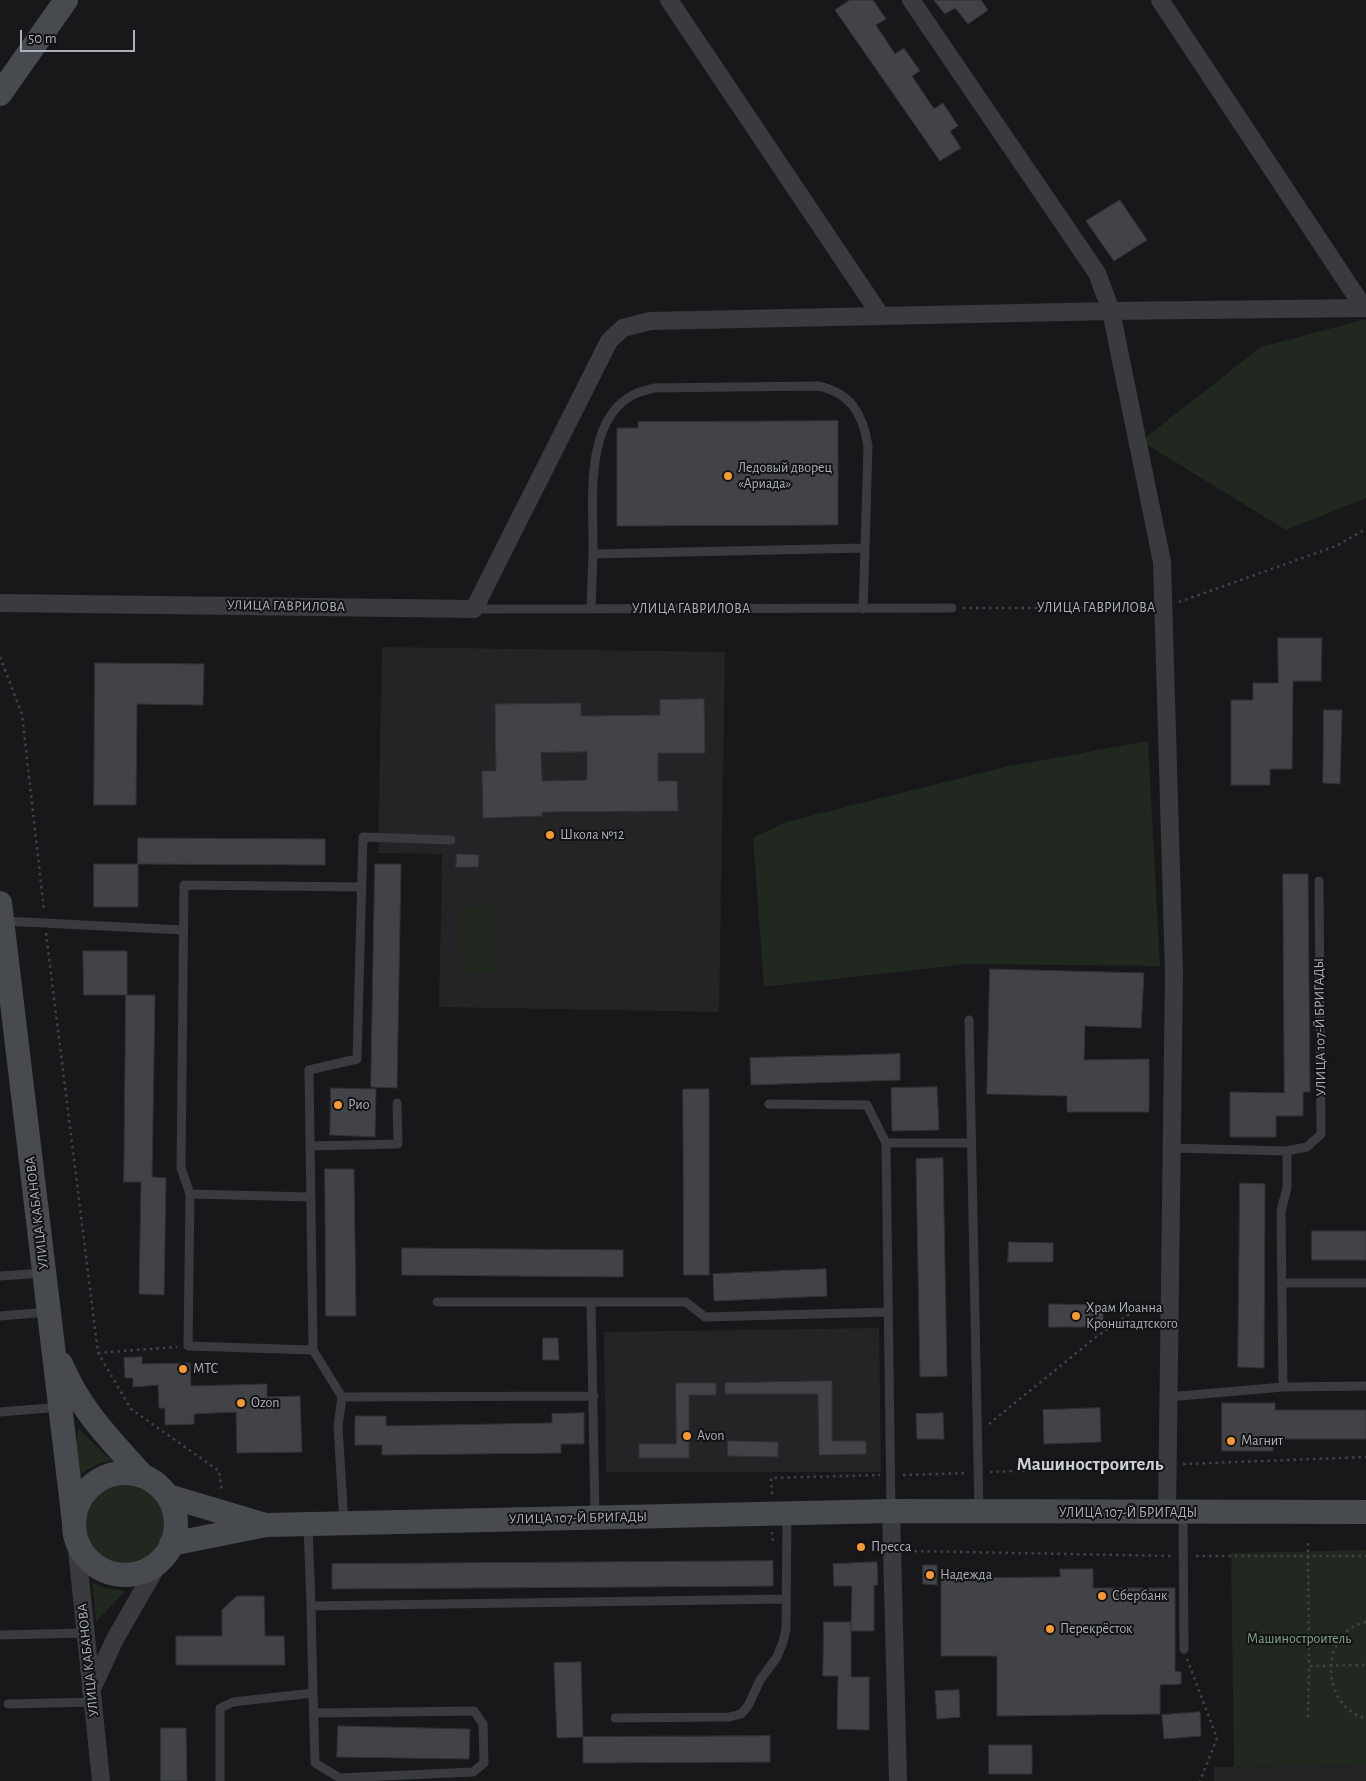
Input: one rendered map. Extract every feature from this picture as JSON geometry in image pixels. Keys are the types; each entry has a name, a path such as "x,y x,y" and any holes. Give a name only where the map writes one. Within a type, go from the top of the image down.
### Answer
{"main road":[{"path":"0,94 66,0"},
{"name":"УЛИЦА КАБАНОВА","path":"1,912 75,1531"},
{"path":"52,1344 70,1386 89,1416 143,1476 157,1484 168,1496 174,1511 176,1528 166,1552 147,1569 131,1574 113,1573 97,1567 84,1555 75,1531 76,1506 84,1492 96,1481 119,1474 143,1476"},
{"path":"168,1496 266,1525"},
{"name":"УЛИЦА 107-Й БРИГАДЫ","path":"266,1525 891,1511 1366,1512"},
{"path":"166,1552 266,1525"}],"street":[{"path":"669,0 882,316"},
{"path":"911,0 1097,274 1110,311 1162,562 1174,972 1166,1465 1175,1513"},
{"path":"1160,0 1365,308"},
{"path":"474,609 609,342 623,328 650,321 1110,311 1365,308"},
{"name":"УЛИЦА ГАВРИЛОВА","path":"0,603 474,609"},
{"path":"891,1511 898,1781"},
{"name":"УЛИЦА КАБАНОВА","path":"75,1531 101,1781"},
{"path":"91,1697 115,1639 166,1552"}],"lane":[{"path":"591,609 595,453 602,428 619,406 634,394 654,388 818,386 835,390 848,400 860,415 866,430 868,446 863,609"},
{"path":"593,554 865,548"},
{"name":"УЛИЦА ГАВРИЛОВА","path":"474,609 952,608"},
{"path":"344,1524 338,1426 342,1397 313,1350 309,1070 357,1059 363,838 451,840"},
{"name":"УЛИЦА 107-Й БРИГАДЫ","path":"1172,1148 1287,1151 1307,1147 1321,1134 1319,881"},
{"path":"313,1350 188,1346 190,1194 180,1168 184,884 362,887"},
{"path":"1,912 45,923 183,930"},
{"path":"969,1020 978,1512"},
{"path":"310,1146 398,1144 397,1103"},
{"path":"770,1104 867,1105 886,1143 891,1511"},
{"path":"886,1143 971,1144"},
{"path":"1283,1387 1281,1211 1287,1188 1287,1151"},
{"path":"190,1194 310,1197"},
{"path":"0,1276 44,1273"},
{"path":"1282,1282 1366,1283"},
{"path":"437,1302 686,1302 705,1317 888,1312"},
{"path":"591,1302 595,1518"},
{"path":"0,1316 48,1312"},
{"path":"1168,1397 1283,1387 1366,1386"},
{"path":"342,1397 594,1396"},
{"path":"0,1412 60,1407"},
{"path":"1175,1513 1183,1556 1184,1649"},
{"path":"615,1718 729,1717 741,1714 748,1706 760,1680 777,1657 786,1629 786,1599 779,1514"},
{"path":"308,1525 315,1763 340,1779 473,1772 484,1763 483,1724 474,1711 314,1713"},
{"path":"311,1606 786,1599"},
{"path":"0,1635 85,1632"},
{"path":"220,1781 220,1708 233,1702 313,1693"},
{"path":"8,1704 91,1697"}],"path":[{"name":"УЛИЦА ГАВРИЛОВА","path":"952,608 1163,608 1336,546 1366,529"},
{"path":"0,657 22,714 45,923 98,1352 131,1409 219,1471 223,1499"},
{"path":"977,1436 1096,1337 1134,1311 1170,1310"},
{"path":"98,1352 188,1346"},
{"path":"773,1542 779,1514 771,1478 978,1473 1366,1457"},
{"path":"1308,1543 1308,1717"},
{"path":"892,1551 1183,1556 1366,1556"},
{"path":"1366,1622 1345,1633 1334,1649 1330,1666 1333,1689 1344,1705 1366,1718"},
{"path":"1184,1649 1217,1738 1200,1781"},
{"path":"1309,1666 1366,1665"}],"shaded area":[{"name":"Школа №12","path":"382,647 725,652 719,1012 439,1007 442,854 378,853"},
{"path":"879,1328 881,1472 606,1472 604,1332"},
{"path":"1366,1765 1366,1781 1214,1781 1214,1767"}],"green space":[{"path":"1366,319 1366,498 1286,530 1141,441 1261,347"},
{"path":"1148,741 1160,966 968,964 764,987 753,838 786,822 1005,767"},
{"path":"497,905 498,973 461,974 460,906"},
{"path":"78,1428 112,1461 100,1463 81,1473 76,1444"},
{"path":"125,1482 141,1485 154,1494 163,1507 166,1523 163,1539 154,1552 141,1561 125,1564 109,1561 96,1552 87,1539 84,1523 87,1507 96,1494 109,1485"},
{"name":"Машиностроитель","path":"1366,1550 1366,1765 1234,1767 1231,1553"},
{"path":"92,1582 104,1588 125,1591 96,1622"}],"building":[{"path":"850,0 873,0 886,19 876,25 895,54 904,48 920,71 912,76 934,109 943,103 958,126 950,131 961,148 940,161 835,10"},
{"path":"934,0 981,0 988,10 968,24 955,8 945,14"},
{"path":"1120,200 1147,240 1114,261 1086,221"},
{"name":"Ледовый дворец «Ариада»","path":"838,421 838,525 617,526 617,428 638,428 638,422"},
{"path":"1278,638 1322,638 1321,681 1293,681 1292,769 1270,769 1270,785 1231,785 1231,700 1253,700 1253,683 1278,683"},
{"path":"95,663 204,664 203,705 137,704 136,805 94,805"},
{"path":"704,699 705,753 658,753 658,781 677,781 678,811 542,812 542,816 483,818 482,771 496,771 495,704 581,703 581,716 660,715 660,700","holes":["587,752 587,780 542,781 541,753"]},
{"path":"1324,710 1342,710 1340,784 1323,783"},
{"path":"138,838 325,839 325,865 138,864"},
{"path":"457,854 479,855 478,867 456,867"},
{"path":"94,864 138,864 138,907 94,907"},
{"path":"375,864 401,864 397,1088 371,1087"},
{"path":"1283,874 1308,874 1310,1092 1303,1092 1303,1116 1276,1116 1276,1137 1230,1137 1230,1092 1284,1093"},
{"path":"83,951 127,951 127,995 84,995"},
{"path":"990,969 1144,973 1141,1028 1085,1026 1084,1060 1149,1059 1149,1112 1067,1112 1067,1096 987,1094"},
{"path":"126,995 155,995 152,1177 166,1178 164,1295 139,1294 141,1182 124,1182"},
{"path":"900,1054 900,1080 751,1085 750,1058"},
{"path":"937,1087 939,1130 892,1131 891,1088"},
{"path":"331,1088 376,1089 375,1137 330,1135"},
{"path":"683,1089 709,1089 709,1275 684,1275"},
{"path":"943,1158 947,1376 920,1377 916,1159"},
{"path":"325,1169 354,1169 356,1316 326,1316"},
{"path":"1240,1183 1265,1184 1264,1368 1238,1367"},
{"path":"1312,1231 1366,1231 1366,1260 1312,1260"},
{"path":"1009,1242 1053,1243 1053,1262 1008,1262"},
{"path":"402,1248 623,1250 623,1277 402,1275"},
{"path":"826,1269 827,1296 714,1301 713,1274"},
{"name":"Храм Иоанна Кронштадтского","path":"1049,1304 1103,1305 1103,1327 1049,1327"},
{"path":"543,1338 558,1338 559,1360 543,1360"},
{"path":"142,1357 142,1364 190,1363 191,1386 267,1384 267,1397 300,1396 302,1452 237,1453 236,1412 194,1414 194,1424 165,1425 165,1408 159,1408 158,1385 133,1387 133,1378 125,1378 124,1358"},
{"path":"832,1381 832,1441 866,1441 866,1454 819,1455 818,1394 725,1394 725,1383"},
{"path":"676,1383 716,1383 716,1395 689,1395 689,1458 639,1458 639,1444 676,1444"},
{"path":"1222,1403 1275,1403 1275,1410 1366,1410 1366,1439 1273,1439 1273,1451 1222,1451"},
{"path":"1100,1408 1101,1442 1044,1444 1043,1410"},
{"path":"584,1413 584,1444 561,1444 561,1453 382,1455 382,1445 355,1445 355,1416 386,1416 386,1426 552,1423 552,1414"},
{"path":"943,1413 944,1439 917,1439 916,1414"},
{"path":"728,1441 778,1442 778,1457 728,1456"},
{"path":"773,1561 773,1586 332,1589 332,1564"},
{"path":"877,1562 878,1585 874,1585 874,1631 851,1631 852,1586 834,1586 833,1564"},
{"name":"Надежда","path":"923,1565 937,1565 937,1585 923,1584"},
{"name":"Перекрёсток","path":"1060,1569 1093,1569 1093,1588 1175,1588 1175,1671 1181,1672 1181,1684 1160,1685 1160,1714 997,1716 997,1656 941,1656 941,1578 1060,1577"},
{"path":"237,1596 264,1596 265,1636 284,1636 285,1665 176,1665 176,1636 222,1636 222,1610"},
{"path":"824,1622 851,1622 851,1677 869,1677 869,1730 837,1729 838,1676 823,1676"},
{"path":"581,1662 583,1737 557,1738 554,1663"},
{"path":"959,1690 960,1717 937,1719 935,1691"},
{"path":"1200,1712 1201,1736 1164,1739 1162,1715"},
{"path":"338,1726 470,1729 469,1759 337,1757"},
{"path":"161,1728 186,1728 187,1781 161,1781"},
{"path":"770,1736 770,1762 583,1763 583,1737"},
{"path":"989,1745 1032,1745 1032,1774 989,1774"}],"place":[{"name":"Ледовый дворец «Ариада»","path":"728,476"},
{"name":"Школа №12","path":"550,835"},
{"name":"Рио","path":"338,1105"},
{"name":"Храм Иоанна Кронштадтского","path":"1076,1316"},
{"name":"МТС","path":"183,1369"},
{"name":"Ozon","path":"241,1403"},
{"name":"Avon","path":"687,1436"},
{"name":"Магнит","path":"1231,1441"},
{"name":"Пресса","path":"861,1547"},
{"name":"Надежда","path":"930,1575"},
{"name":"Сбербанк","path":"1102,1596"},
{"name":"Перекрёсток","path":"1050,1629"}],"district":[{"name":"Машиностроитель","path":"1090,1464"}]}
